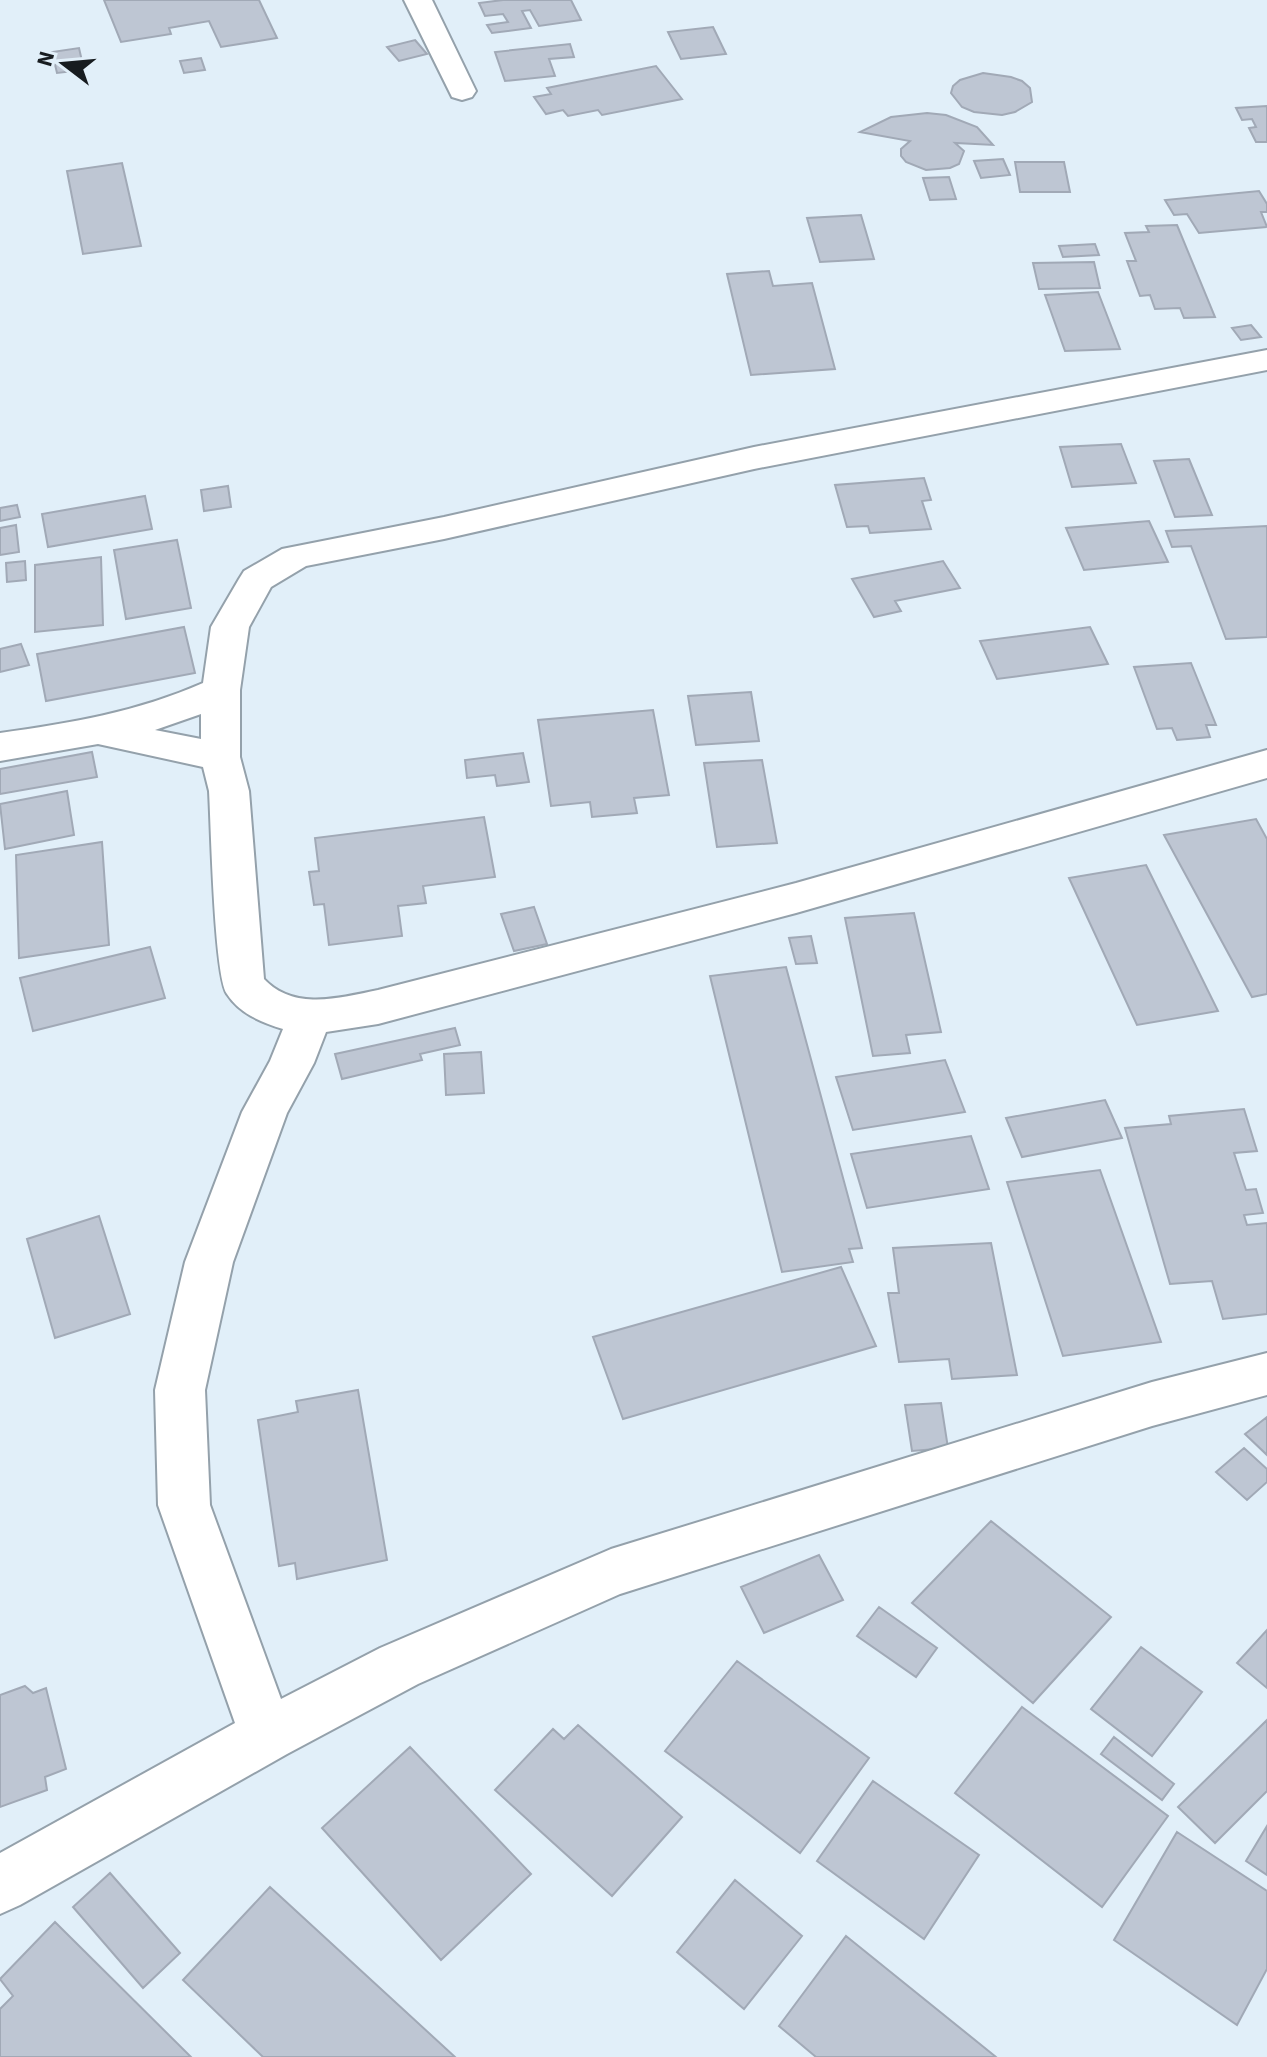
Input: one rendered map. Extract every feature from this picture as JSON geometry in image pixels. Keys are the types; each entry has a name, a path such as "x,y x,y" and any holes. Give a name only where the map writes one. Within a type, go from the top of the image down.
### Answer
{"street":[{"path":"418,0 462,91"},
{"path":"1267,360 754,458 444,528 295,557 257,579 230,627 221,690 220,757 229,791 243,984 256,1003 283,1014 340,1015 378,1007 796,898 1267,764"},
{"path":"0,747 102,733 182,708 221,690"},
{"path":"102,733 220,757"},
{"path":"267,1735 184,1505 180,1390 209,1262 265,1112 292,1063 310,1016"},
{"path":"0,1885 267,1735 399,1666 611,1573 1152,1404 1267,1374"}],"building":[{"path":"104,0 259,0 277,38 221,47 209,21 169,28 171,34 121,42"},
{"path":"571,0 581,20 539,26 530,10 522,11 531,28 492,33 487,25 508,22 503,14 485,16 479,3"},
{"path":"713,27 726,54 681,59 668,32"},
{"path":"415,40 427,54 399,61 387,47"},
{"path":"570,44 574,57 549,59 555,76 505,81 495,52"},
{"path":"79,48 84,70 57,73 52,52"},
{"path":"201,58 205,70 184,73 180,61"},
{"path":"656,66 682,99 602,115 598,110 568,116 563,110 546,114 534,97 551,94 547,88"},
{"path":"983,73 1022,81 1030,88 1032,102 1015,112 1002,115 974,112 962,107 951,93 953,86 960,80"},
{"path":"1267,106 1267,142 1256,142 1249,128 1256,127 1252,119 1242,120 1236,108"},
{"path":"927,113 946,115 977,127 993,145 955,143 964,151 959,164 926,170 906,162 901,156 901,149 910,141 860,132 891,117"},
{"path":"1003,159 1010,175 981,178 974,161"},
{"path":"1015,162 1064,162 1070,192 1020,192"},
{"path":"122,163 141,246 83,254 67,171"},
{"path":"949,177 956,199 930,200 923,178"},
{"path":"1259,191 1267,204 1267,212 1261,212 1267,227 1199,233 1187,214 1174,215 1165,200"},
{"path":"861,215 874,259 820,262 807,218"},
{"path":"1177,225 1215,317 1184,318 1180,308 1155,309 1150,295 1140,296 1127,261 1136,261 1125,233 1149,232 1146,226"},
{"path":"1095,244 1099,255 1063,257 1059,246"},
{"path":"1094,262 1100,288 1039,289 1033,263"},
{"path":"769,271 773,286 812,283 835,369 751,375 727,274"},
{"path":"1098,292 1120,349 1065,351 1045,295"},
{"path":"1251,325 1261,337 1241,340 1232,328"},
{"path":"1121,444 1136,483 1072,487 1060,447"},
{"path":"1189,459 1212,515 1175,517 1154,461"},
{"path":"924,478 931,500 922,501 931,529 870,533 868,526 847,527 835,485"},
{"path":"228,486 231,507 204,511 201,490"},
{"path":"145,496 152,529 48,547 42,514"},
{"path":"17,505 20,517 0,521 0,508"},
{"path":"1149,521 1168,562 1084,570 1066,528"},
{"path":"16,525 19,552 0,555 0,528"},
{"path":"1267,526 1267,637 1226,639 1191,546 1172,547 1166,531"},
{"path":"177,540 191,608 126,619 114,550"},
{"path":"101,557 103,625 35,632 35,565"},
{"path":"25,561 26,580 7,582 6,563"},
{"path":"943,561 960,588 895,601 901,611 874,617 852,579"},
{"path":"184,627 195,673 46,701 37,654"},
{"path":"1090,627 1108,664 997,679 980,641"},
{"path":"21,644 29,665 0,672 0,649"},
{"path":"1191,663 1216,725 1206,725 1210,737 1177,740 1172,728 1157,729 1134,667"},
{"path":"751,692 759,741 696,745 688,696"},
{"path":"653,710 669,795 634,798 637,813 592,817 590,802 551,806 538,720"},
{"path":"92,752 97,777 0,794 0,769"},
{"path":"523,753 529,782 497,786 495,775 467,778 465,760"},
{"path":"762,760 777,843 717,847 704,763"},
{"path":"67,791 74,835 5,849 0,804"},
{"path":"484,817 495,877 423,886 426,903 398,906 402,936 329,945 324,904 314,905 309,872 319,871 315,838"},
{"path":"1256,819 1267,839 1267,994 1252,997 1164,835"},
{"path":"102,842 109,945 19,958 16,855"},
{"path":"1146,865 1218,1011 1137,1025 1069,878"},
{"path":"534,907 547,944 514,951 501,914"},
{"path":"914,913 941,1032 906,1035 910,1053 873,1056 845,918"},
{"path":"811,936 817,963 796,964 789,938"},
{"path":"150,947 165,998 33,1031 20,978"},
{"path":"786,967 862,1248 849,1249 853,1262 782,1272 710,976"},
{"path":"455,1028 460,1045 420,1054 422,1060 342,1079 335,1054"},
{"path":"481,1052 484,1093 446,1095 444,1054"},
{"path":"945,1060 965,1112 853,1130 836,1077"},
{"path":"1105,1100 1122,1138 1022,1157 1006,1118"},
{"path":"1244,1109 1257,1151 1234,1153 1246,1190 1256,1189 1263,1213 1244,1215 1247,1225 1267,1223 1267,1314 1223,1319 1212,1281 1170,1284 1125,1128 1171,1124 1169,1116"},
{"path":"971,1136 989,1189 867,1208 851,1154"},
{"path":"1100,1170 1161,1342 1063,1356 1007,1182"},
{"path":"99,1216 130,1314 55,1338 27,1239"},
{"path":"991,1243 1017,1375 952,1379 949,1359 899,1362 888,1293 899,1293 893,1248"},
{"path":"841,1267 876,1346 623,1419 593,1337"},
{"path":"358,1390 387,1560 297,1579 295,1563 279,1566 258,1420 298,1412 296,1401"},
{"path":"941,1403 948,1448 912,1451 905,1405"},
{"path":"1267,1417 1267,1455 1245,1434"},
{"path":"1244,1448 1267,1469 1267,1482 1247,1500 1216,1472"},
{"path":"991,1521 1111,1617 1033,1703 912,1603"},
{"path":"819,1555 843,1600 764,1633 741,1587"},
{"path":"879,1607 937,1648 916,1677 857,1636"},
{"path":"1267,1630 1267,1688 1237,1663"},
{"path":"1141,1647 1202,1692 1152,1756 1091,1709"},
{"path":"737,1661 869,1758 800,1853 665,1751"},
{"path":"25,1686 33,1693 46,1688 66,1769 45,1777 47,1790 0,1807 0,1695"},
{"path":"1022,1707 1168,1816 1102,1907 955,1793"},
{"path":"1267,1720 1267,1791 1215,1843 1178,1807"},
{"path":"578,1725 682,1817 612,1896 495,1790 553,1729 564,1739"},
{"path":"1114,1737 1174,1784 1162,1800 1101,1754"},
{"path":"410,1747 531,1874 441,1960 322,1828"},
{"path":"873,1781 979,1855 924,1939 817,1861"},
{"path":"1267,1826 1267,1875 1246,1861"},
{"path":"1177,1832 1267,1891 1267,1969 1237,2025 1114,1940"},
{"path":"110,1873 180,1953 143,1988 73,1907"},
{"path":"735,1880 802,1936 744,2009 677,1952"},
{"path":"270,1887 455,2057 263,2057 183,1980"},
{"path":"55,1922 191,2057 0,2057 0,2009 13,1996 0,1979"},
{"path":"846,1936 996,2057 816,2057 779,2026"}]}
